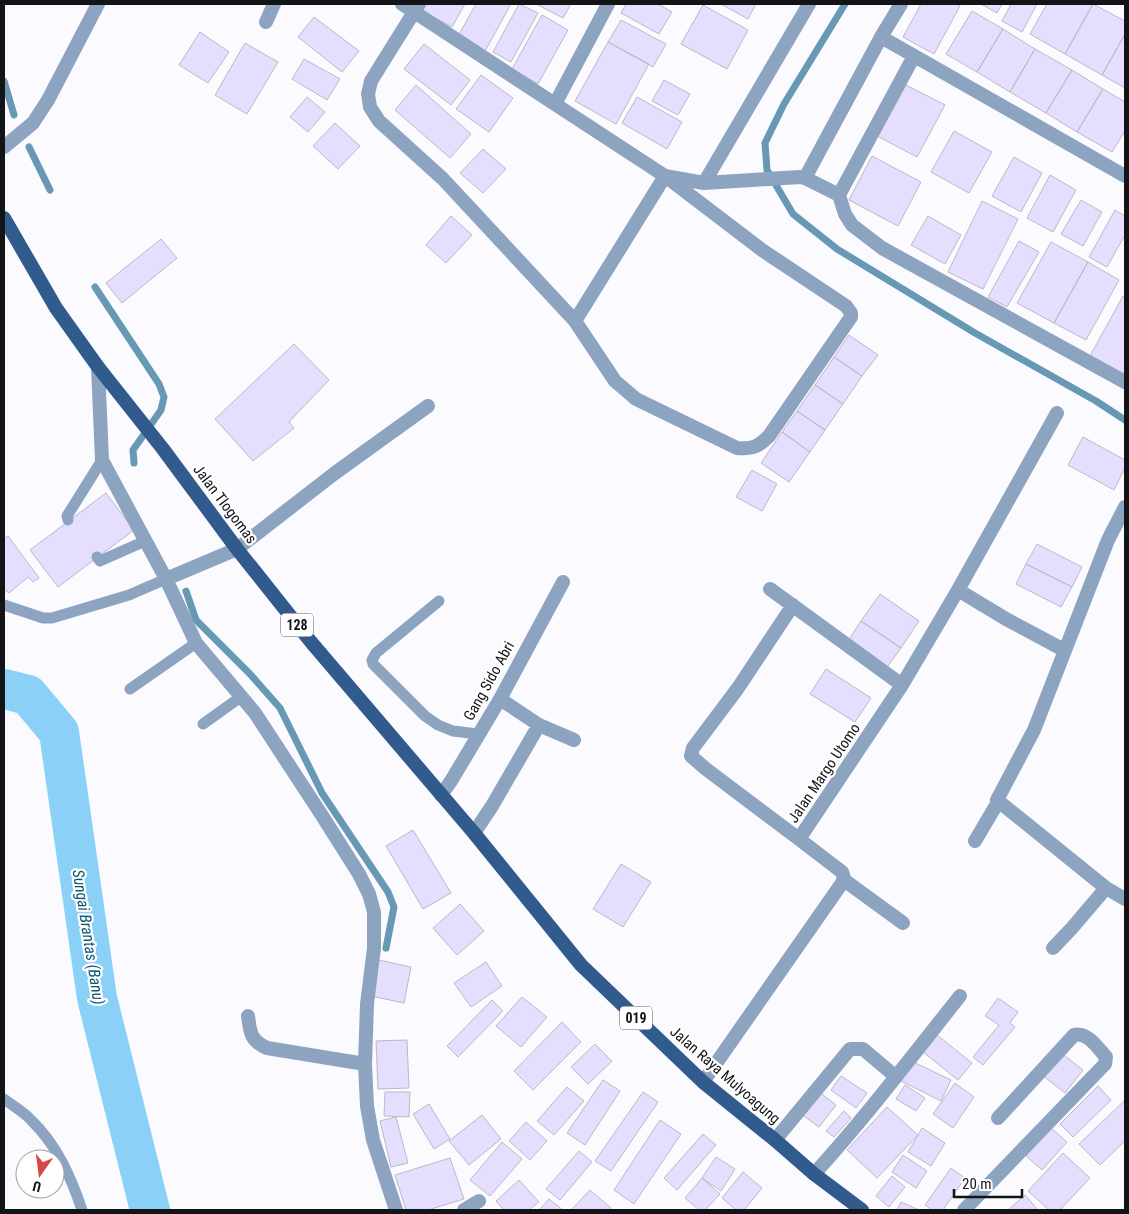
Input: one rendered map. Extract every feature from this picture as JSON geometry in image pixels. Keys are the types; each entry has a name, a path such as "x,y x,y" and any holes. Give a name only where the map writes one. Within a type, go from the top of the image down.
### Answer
{"main road":[{"name":"Jalan Tlogomas","path":"4,218 56,308 98,366 311,642 441,795"},
{"name":"Jalan Raya Mulyoagung","path":"441,795 581,965 703,1082 814,1174 862,1210"}],"street":[{"path":"4,147 33,124 48,100 98,4"},
{"path":"266,22 274,4"},
{"path":"402,4 417,8 555,104 665,176 747,240 846,306 851,313 850,321 763,443 752,449 738,448 636,400 615,381 575,321 443,179 379,121 370,107 368,94 372,81 417,8"},
{"path":"555,104 608,4"},
{"path":"704,183 809,4"},
{"path":"803,178 901,4"},
{"path":"881,37 1125,176"},
{"path":"914,56 839,195 845,214 852,225 882,248 1125,382"},
{"path":"575,321 665,176"},
{"path":"665,176 704,183 803,178 839,195"},
{"path":"98,366 102,460 166,579 196,643 242,696 269,733 322,814 359,874 369,894 374,912 374,948 367,1004 365,1064 367,1106 373,1140 396,1210"},
{"path":"166,579 238,549 334,473 428,406"},
{"name":"Jalan Margo Utomo","path":"903,924 844,880 842,872 800,839 902,685 958,590 1056,413"},
{"path":"976,841 1034,730 1108,540 1125,507"},
{"name":"Gang Sido Abri","path":"441,795 451,782 500,699 563,582"},
{"path":"770,589 902,685"},
{"path":"958,590 1006,619 1064,650"},
{"path":"793,605 738,688 693,748 691,756 800,839"},
{"path":"500,699 539,725 574,740"},
{"path":"474,833 539,725"},
{"path":"998,802 1106,888 1125,899"},
{"path":"703,1082 844,880"},
{"path":"1053,948 1106,888"},
{"path":"814,1174 872,1108 960,996"},
{"path":"248,1016 251,1034 257,1044 267,1048 365,1064"},
{"path":"964,1210 1105,1064 1106,1057 1085,1036 1074,1035 998,1118"},
{"path":"775,1140 850,1049 863,1049 896,1076"},
{"path":"464,1210 480,1201"}],"lane":[{"path":"68,520 67,516 102,460"},
{"path":"97,557 100,561 145,540"},
{"path":"4,605 43,618 52,618 129,595 166,579"},
{"path":"439,602 376,653 373,657 373,664 425,716 438,725 453,731 478,734"},
{"path":"130,689 196,643"},
{"path":"203,724 242,696"},
{"path":"4,1099 31,1120 54,1147 72,1181 82,1210"}],"building":[{"path":"426,4 465,4 452,27 422,11"},
{"path":"476,4 511,4 484,53 457,38"},
{"path":"519,4 538,13 511,62 493,52"},
{"path":"536,4 571,4 563,18"},
{"path":"626,4 658,4 672,12 659,34 621,13"},
{"path":"721,4 756,4 748,19"},
{"path":"921,4 956,4 960,6 934,54 903,37"},
{"path":"981,4 1002,4 997,13"},
{"path":"1011,4 1037,4 1022,32 1002,21"},
{"path":"1047,4 1093,4 1065,54 1030,34"},
{"path":"1093,4 1125,21 1125,34 1102,75 1065,54"},
{"path":"703,5 748,30 727,69 681,44"},
{"path":"972,11 1003,29 977,72 946,54"},
{"path":"542,15 568,30 538,84 512,69"},
{"path":"314,17 359,51 342,72 298,37"},
{"path":"621,20 666,44 653,67 608,42"},
{"path":"1003,29 1035,49 1010,92 977,72"},
{"path":"200,32 229,52 208,83 179,65"},
{"path":"1125,34 1125,88 1102,75"},
{"path":"608,42 649,64 616,124 575,101"},
{"path":"245,43 278,62 247,114 215,95"},
{"path":"424,44 470,80 451,105 404,69"},
{"path":"1035,49 1072,70 1046,113 1010,92"},
{"path":"304,59 340,79 327,100 292,79"},
{"path":"1072,70 1103,89 1077,132 1046,113"},
{"path":"481,75 513,98 489,132 456,109"},
{"path":"664,80 690,94 678,115 652,101"},
{"path":"904,84 945,105 917,157 877,136"},
{"path":"416,85 471,134 450,158 395,110"},
{"path":"1103,89 1125,102 1125,131 1112,152 1077,132"},
{"path":"307,97 325,112 308,132 290,117"},
{"path":"637,97 682,122 667,149 622,123"},
{"path":"335,123 360,146 338,169 313,146"},
{"path":"954,131 992,152 969,193 931,172"},
{"path":"483,149 506,169 483,193 460,173"},
{"path":"872,156 921,182 898,226 849,200"},
{"path":"1014,157 1042,173 1021,212 992,196"},
{"path":"1050,175 1076,190 1053,232 1027,218"},
{"path":"1081,200 1102,212 1083,246 1061,234"},
{"path":"982,201 1018,219 983,289 948,272"},
{"path":"1115,210 1125,216 1125,235 1107,267 1089,257"},
{"path":"451,216 472,235 446,263 426,245"},
{"path":"928,216 961,235 945,264 911,245"},
{"path":"161,239 177,258 122,303 106,283"},
{"path":"1019,241 1039,252 1007,307 988,297"},
{"path":"1051,242 1088,262 1054,323 1017,303"},
{"path":"1088,262 1119,280 1086,340 1054,323"},
{"path":"1123,296 1125,298 1125,375 1090,356"},
{"path":"849,335 878,355 862,376 834,357"},
{"path":"294,344 329,380 289,422 294,428 253,461 215,419"},
{"path":"834,357 862,376 843,404 815,385"},
{"path":"815,385 843,404 825,430 797,411"},
{"path":"797,411 825,430 810,452 782,432"},
{"path":"782,432 810,452 789,482 761,463"},
{"path":"1083,437 1125,460 1125,468 1114,490 1068,465"},
{"path":"752,470 777,484 762,511 736,497"},
{"path":"106,493 134,530 58,587 30,550"},
{"path":"8,536 39,578 33,582 28,577 9,593 4,589 4,539"},
{"path":"1037,544 1082,567 1072,587 1026,564"},
{"path":"1026,564 1072,587 1061,607 1016,584"},
{"path":"880,594 919,621 901,648 861,621"},
{"path":"861,621 901,648 885,670 846,644"},
{"path":"826,669 871,698 855,722 810,694"},
{"path":"413,830 451,893 423,909 386,846"},
{"path":"621,864 651,882 623,927 593,909"},
{"path":"460,904 484,931 457,955 433,928"},
{"path":"379,960 411,967 404,1003 371,996"},
{"path":"486,962 502,986 471,1007 454,983"},
{"path":"522,997 547,1017 521,1047 496,1026"},
{"path":"998,998 1018,1012 1010,1023 1015,1027 983,1065 973,1057 999,1025 985,1016"},
{"path":"492,1000 503,1011 458,1057 447,1046"},
{"path":"562,1022 581,1042 533,1090 514,1071"},
{"path":"937,1035 972,1063 958,1080 923,1052"},
{"path":"407,1040 409,1088 378,1089 376,1041"},
{"path":"595,1044 612,1061 588,1084 571,1067"},
{"path":"1060,1052 1083,1070 1065,1093 1042,1075"},
{"path":"909,1060 951,1080 941,1101 899,1080"},
{"path":"841,1076 867,1093 856,1108 831,1090"},
{"path":"603,1080 620,1091 585,1145 567,1133"},
{"path":"955,1083 974,1097 953,1128 933,1114"},
{"path":"905,1085 925,1098 916,1111 896,1099"},
{"path":"1098,1086 1111,1100 1073,1137 1060,1124"},
{"path":"567,1087 584,1101 554,1135 537,1121"},
{"path":"818,1091 836,1105 819,1127 801,1114"},
{"path":"385,1092 410,1092 409,1117 384,1116"},
{"path":"643,1092 658,1102 611,1171 595,1161"},
{"path":"1124,1101 1125,1141 1100,1165 1079,1144"},
{"path":"429,1104 450,1139 434,1149 413,1114"},
{"path":"887,1107 918,1135 877,1178 847,1150"},
{"path":"844,1111 851,1118 834,1137 826,1131"},
{"path":"482,1115 501,1139 469,1165 449,1141"},
{"path":"396,1117 408,1163 391,1167 380,1121"},
{"path":"660,1120 681,1134 634,1204 614,1190"},
{"path":"526,1122 547,1141 530,1160 509,1141"},
{"path":"922,1128 945,1143 931,1166 908,1152"},
{"path":"1051,1128 1067,1142 1042,1170 1026,1156"},
{"path":"703,1134 716,1145 677,1190 664,1178"},
{"path":"502,1142 522,1159 490,1196 470,1180"},
{"path":"579,1151 592,1162 560,1200 546,1189"},
{"path":"1063,1153 1090,1178 1060,1210 1049,1210 1028,1191"},
{"path":"903,1155 927,1171 916,1188 892,1172"},
{"path":"716,1157 735,1169 721,1191 702,1178"},
{"path":"450,1158 464,1199 428,1210 406,1210 395,1175"},
{"path":"951,1168 965,1178 943,1210 932,1210 925,1205"},
{"path":"743,1172 762,1188 744,1210 736,1210 722,1198"},
{"path":"892,1176 905,1187 889,1207 876,1196"},
{"path":"702,1178 720,1194 705,1210 699,1210 685,1198"},
{"path":"519,1180 539,1202 529,1210 504,1210 496,1201"},
{"path":"590,1190 611,1208 609,1210 571,1210"},
{"path":"1025,1195 1038,1210 1008,1210"},
{"path":"549,1199 563,1210 539,1210"},
{"path":"901,1202 919,1210 897,1210"}],"waterway":[{"path":"845,4 784,104 765,143 767,170 793,214 837,249 975,333 1096,401 1125,420"},
{"path":"4,81 14,115"},
{"path":"29,147 50,190"},
{"path":"95,287 159,384 164,397 161,410 133,450 134,463"},
{"path":"186,591 196,620 250,674 280,708 322,793 388,892 394,907 386,948"},
{"name":"Sungai Brantas (Banu)","path":"4,689 28,695 59,732 97,998 150,1210"}]}
